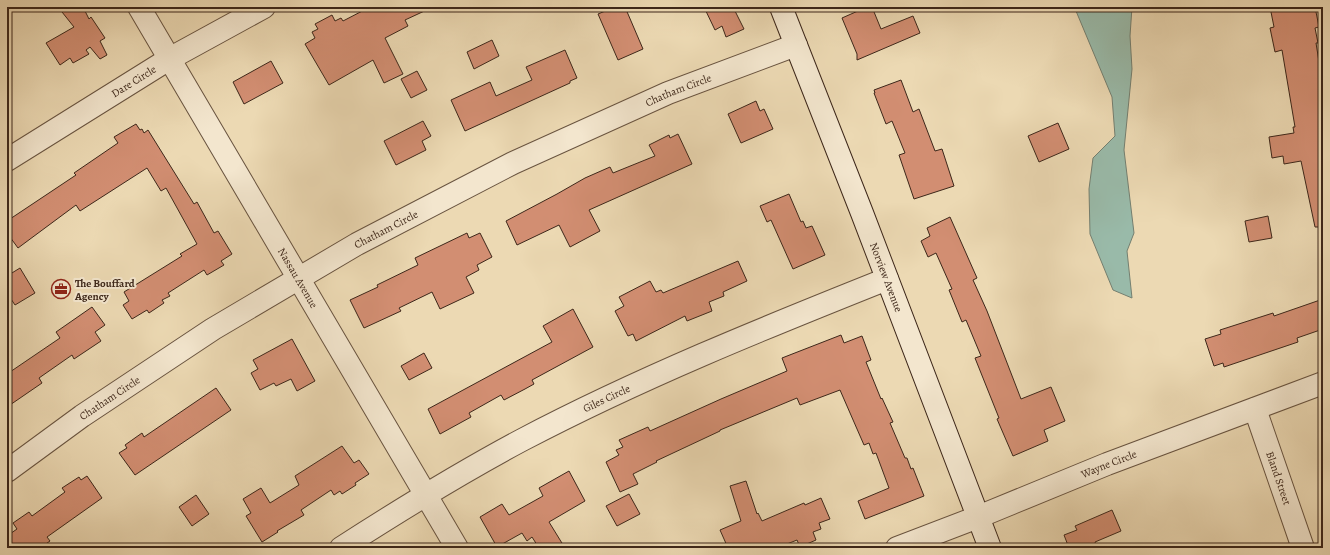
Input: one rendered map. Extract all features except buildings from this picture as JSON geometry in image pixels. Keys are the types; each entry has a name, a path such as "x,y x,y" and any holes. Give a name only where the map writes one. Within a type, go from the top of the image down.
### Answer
{"street":[{"name":"Nassau Avenue","path":"139,7 457,548"},
{"name":"Dare Circle","path":"7,160 169,59 264,7"},
{"name":"Norview Avenue","path":"781,7 990,548"},
{"name":"Chatham Circle","path":"7,471 82,416 200,337 356,244 513,162 668,94 796,45"},
{"name":"Giles Circle","path":"340,548 426,494 523,440 625,389 779,322 887,279"},
{"name":"Wayne Circle","path":"897,548 978,517 1107,464 1323,383"},
{"name":"Bland Street","path":"1255,409 1303,548"}],"shaded area":[{"path":"1074,7 1132,7 1130,36 1132,69 1124,150 1134,233 1127,251 1132,298 1113,290 1090,234 1089,189 1093,158 1115,136 1112,97"}],"place":[{"name":"The Bouffard Agency","path":"61,289"}]}
